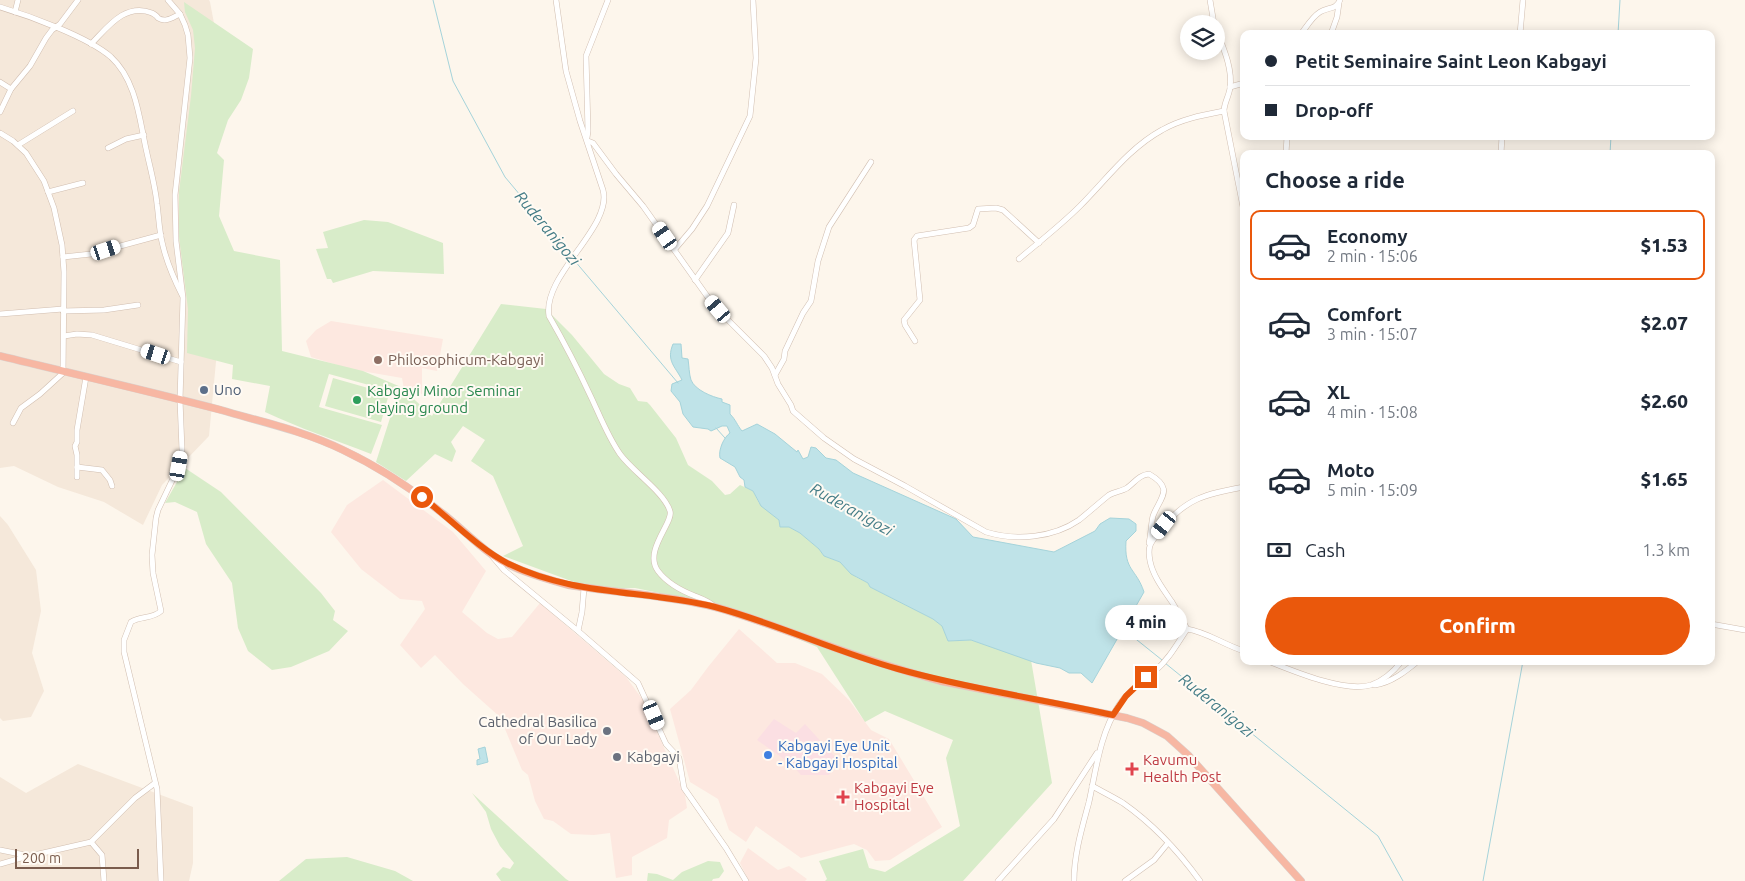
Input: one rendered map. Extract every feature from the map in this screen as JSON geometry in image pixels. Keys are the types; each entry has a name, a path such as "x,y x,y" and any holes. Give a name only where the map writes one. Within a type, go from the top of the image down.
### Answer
{"highway":[{"path":"0,356 267,422 311,436 372,464 402,482 491,554 509,564 551,580 584,588 671,599 715,608 785,629 885,665 940,681 1113,715 1143,723 1167,736 1179,746 1301,881"}],"street":[{"path":"15,12 18,0"},
{"path":"0,112 11,89 30,66 46,38 78,0"},
{"path":"161,881 158,794 123,646 131,622 136,619 152,616 161,611 152,555 154,530 158,510 179,466 182,450 180,400 183,298 176,241 175,195 190,58 188,35 180,14 168,0"},
{"path":"556,0 566,71 604,199 600,214 554,287 549,305 549,316 619,454 634,472 653,488 670,511 670,519 662,532 654,556 656,568 674,585 708,601 715,608"},
{"path":"587,140 586,56 608,0"},
{"path":"675,249 703,212 750,116 756,58 753,0"},
{"path":"1210,0 1212,15"},
{"path":"1520,30 1523,0"},
{"path":"1304,30 1320,12 1334,8 1340,2"},
{"path":"1332,30 1340,2"},
{"path":"0,7 56,27 90,44 111,58 125,75 139,110 167,262 183,298"},
{"path":"90,44 121,15 130,12 153,13 160,19 165,20 180,14"},
{"path":"1225,54 1230,86 1224,112 1240,192"},
{"path":"0,82 11,89"},
{"path":"1230,86 1240,84"},
{"path":"18,145 73,111"},
{"path":"1019,259 1080,206 1128,156 1162,129 1192,117 1224,112"},
{"path":"0,132 18,145 32,161 48,192 58,222 63,257 64,373 40,394 29,400 12,423"},
{"path":"108,148 126,139 144,135"},
{"path":"587,140 593,143 616,174 644,206 695,280 726,318 764,356 793,411 824,438 867,467 899,482 994,535 1034,537 1064,527 1078,521 1112,494 1126,489 1142,474 1149,474 1162,484 1165,492 1153,518 1149,543 1150,563 1156,577 1187,629"},
{"path":"775,374 784,359 785,351 803,313 811,301 818,261 829,227 871,162"},
{"path":"48,192 83,183"},
{"path":"695,280 728,233 734,206"},
{"path":"915,341 904,320 920,300 914,243 917,236 969,228 973,225 978,209 996,208 1006,212 1038,243"},
{"path":"63,257 91,254 161,235"},
{"path":"0,314 63,310 104,310 138,305"},
{"path":"64,336 77,334 92,335 181,362"},
{"path":"77,477 77,455 74,446 77,442 77,430 86,377"},
{"path":"77,467 102,470 112,486"},
{"path":"1149,543 1173,515 1185,505 1211,494 1240,488"},
{"path":"491,554 504,570 638,683 666,744 679,758 684,788 726,848 746,881"},
{"path":"578,631 584,588"},
{"path":"1715,625 1745,630"},
{"path":"1187,629 1197,630 1240,649"},
{"path":"1074,881 1076,857 1100,749 1113,715 1137,684 1156,671 1171,655 1187,629"},
{"path":"1280,665 1327,681 1359,687 1383,684 1412,665"},
{"path":"1372,685 1387,676 1398,665"},
{"path":"998,881 1054,819 1100,749"},
{"path":"0,864 92,842 135,798 156,783"},
{"path":"1092,786 1123,803 1150,825 1200,881"},
{"path":"92,842 102,855 104,881"},
{"path":"1124,881 1154,860 1168,843"},
{"path":"0,850 30,856"}],"shaded area":[{"path":"0,0 209,0 210,2 223,71 208,223 217,351 209,436 162,485 143,525 104,502 58,487 14,466 0,468"},
{"path":"331,321 443,339 437,371 422,368 422,394 404,389 402,378 350,369 311,357 306,341 316,330"},
{"path":"383,480 453,532 486,571 462,612 487,633 498,639 512,637 540,603 626,677 643,700 685,795 687,808 669,820 667,838 632,857 632,875 616,878 610,833 594,835 571,834 553,821 544,819 535,801 528,775 522,770 500,717 463,684 435,655 421,668 400,645 425,609 422,601 400,599 361,569 331,532 347,505"},
{"path":"0,516 8,525 36,570 41,611 32,653 44,691 31,717 3,721 0,718"},
{"path":"739,629 777,663 795,663 822,674 849,700 871,730 889,739 942,827 890,860 875,861 867,850 854,844 801,858 756,826 746,842 729,830 718,799 690,782 670,709 691,690"},
{"path":"774,719 796,733 805,724 838,760 829,775 801,775 791,764 757,740"},
{"path":"78,764 193,807 193,863 189,881 0,881 0,777 26,793"},
{"path":"748,848 778,870 789,866 807,879 805,881 749,881 740,863"}],"green space":[{"path":"184,2 253,49 249,78 241,100 228,120 217,153 224,160 219,216 234,251 280,260 282,351 363,371 401,387 432,416 501,304 546,309 572,335 604,374 619,384 630,388 638,401 647,402 650,405 676,438 688,465 712,481 725,495 730,494 740,485 753,491 759,503 779,520 780,527 789,527 800,533 819,549 824,556 840,562 856,577 868,583 870,587 933,619 942,626 948,641 971,640 1031,660 1052,783 963,881 825,881 827,879 819,861 863,849 869,868 885,872 960,826 946,758 953,740 885,711 865,722 817,647 718,605 635,588 593,589 503,556 523,546 493,476 471,461 485,440 463,426 451,442 456,451 452,462 435,454 406,481 376,462 398,393 329,374 319,407 382,425 371,454 265,412 270,386 232,379 233,365 187,353 188,309 179,237 179,192 195,48 193,30 185,12"},
{"path":"364,220 388,222 443,243 444,274 373,271 333,283 331,279 327,279 316,249 328,248 323,232"},
{"name":"Kabgayi Minor Seminar playing ground","path":"333,378 389,394 381,422 325,406"},
{"path":"185,468 221,492 321,593 335,611 333,620 348,631 329,651 291,667 272,670 248,651 238,628 232,583 206,544 197,512 175,502 165,503"},
{"path":"472,793 569,881 501,881 496,874 503,867 510,869 514,863 500,846 491,829 486,812"},
{"path":"347,857 395,871 413,881 279,881 306,859"},
{"path":"708,861 720,862 724,871 719,878 712,881 647,881 648,873 673,880 682,872"}],"water":[{"path":"673,344 681,344 682,358 688,359 690,378 693,384 704,392 722,399 722,402 730,405 730,414 742,431 757,424 775,434 797,452 798,450 803,459 808,457 811,447 816,448 826,458 836,460 853,473 956,519 973,537 1054,552 1095,531 1100,524 1110,518 1129,519 1136,524 1136,531 1126,541 1126,551 1129,564 1144,592 1092,683 1081,673 1069,673 1060,668 1036,663 971,640 948,641 942,626 933,619 870,587 868,583 851,574 840,562 824,556 819,549 800,533 789,527 780,527 779,520 761,506 753,491 745,487 744,480 740,477 735,467 720,458 722,444 730,433 727,426 711,431 693,427 683,414 680,402 671,391 672,384 682,380 674,367 670,355"},
{"path":"485,747 488,762 477,765 477,760 480,759 478,749"}],"waterway":[{"name":"Ruderanigozi","path":"433,0 453,81 505,177 572,257"},
{"path":"1618,30 1620,0"},
{"path":"1610,150 1611,140"},
{"name":"Ruderanigozi","path":"574,260 678,383"},
{"name":"Ruderanigozi","path":"716,428 725,438"},
{"name":"Ruderanigozi","path":"1122,628 1162,660"},
{"name":"Ruderanigozi","path":"1165,663 1378,836 1403,881"},
{"path":"1483,881 1522,665"}],"place":[{"name":"Philosophicum-Kabgayi","path":"378,360"},
{"name":"Uno","path":"204,390"},
{"name":"Kabgayi Minor Seminar playing ground","path":"357,400"},
{"name":"Cathedral Basilica of Our Lady","path":"607,731"},
{"name":"Kabgayi Eye Unit - Kabgayi Hospital","path":"768,755"},
{"name":"Kabgayi","path":"617,757"},
{"name":"Kavumu Health Post","path":"1132,769"},
{"name":"Kabgayi Eye Hospital","path":"843,797"}],"route":[{"path":"422,497 491,554 509,564 551,580 568,585 666,598 715,608 785,629 822,644 885,665 940,681 1113,715 1126,696 1146,677"}]}
